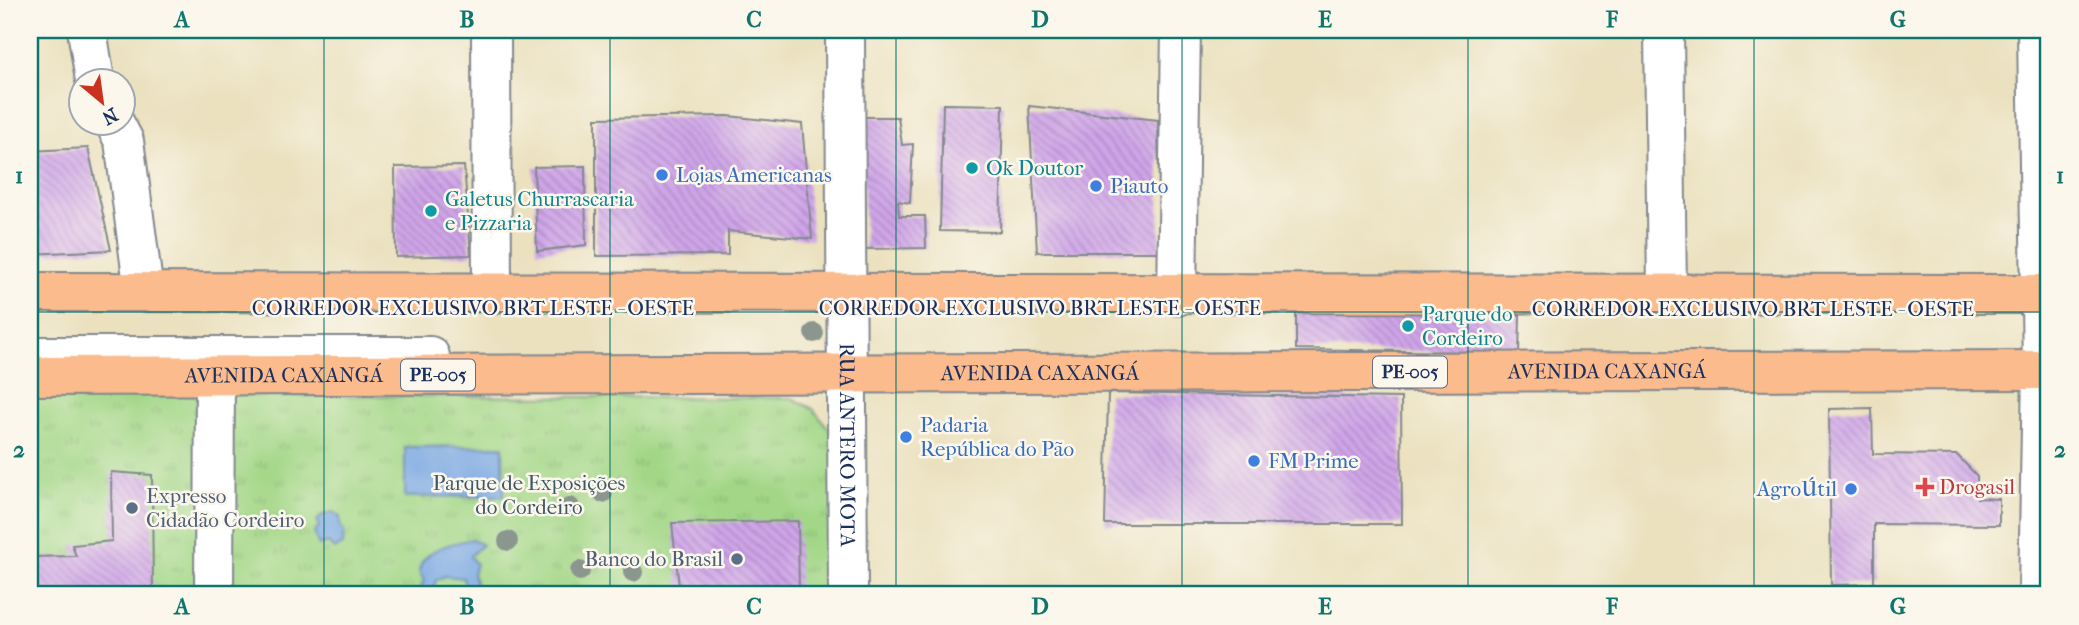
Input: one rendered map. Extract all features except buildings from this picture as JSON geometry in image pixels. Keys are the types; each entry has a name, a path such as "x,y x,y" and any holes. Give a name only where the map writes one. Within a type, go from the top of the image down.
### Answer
{"main road":[{"path":"30,292 492,294 845,301 1177,296 1667,296 2045,302"},
{"name":"AVENIDA CAXANGÁ","path":"30,376 215,376 845,365 2046,364"}],"street":[{"path":"87,30 93,66"},
{"path":"491,30 492,294"},
{"name":"RUA ANTERO MOTA","path":"845,30 848,595"},
{"path":"1177,296 1181,30"},
{"path":"1664,30 1667,296"},
{"path":"2037,30 2046,364 2038,595"},
{"path":"121,136 144,292"},
{"name":"CORREDOR EXCLUSIVO BRT LESTE - OESTE","path":"30,309 845,301 2045,302"},
{"path":"30,355 845,365"},
{"path":"214,595 215,376"}],"green space":[{"name":"Parque de Exposições do Cordeiro","path":"30,394 792,398 813,409 837,439 837,595 30,595"}],"water":[{"path":"503,446 504,496 405,497 405,447"},
{"path":"333,512 340,517 340,525 344,531 343,545 334,549 328,543 319,546 314,533 319,526 317,521 323,515"},
{"path":"472,539 482,545 470,556 476,564 473,572 478,595 467,595 463,578 445,576 436,580 432,595 421,595 419,591 424,581 419,571 426,557 440,548"}],"place":[{"name":"Ok Doutor","path":"972,168"},
{"name":"Lojas Americanas","path":"662,175"},
{"name":"Piauto","path":"1096,186"},
{"name":"Galetus Churrascaria e Pizzaria","path":"431,211"},
{"name":"Parque do Cordeiro","path":"1408,326"},
{"name":"Padaria República do Pão","path":"906,437"},
{"name":"FM Prime","path":"1254,461"},
{"name":"Drogasil","path":"1925,487"},
{"name":"AgroÚtil","path":"1851,489"},
{"name":"Expresso Cidadão Cordeiro","path":"132,508"},
{"name":"Banco do Brasil","path":"737,559"}]}
